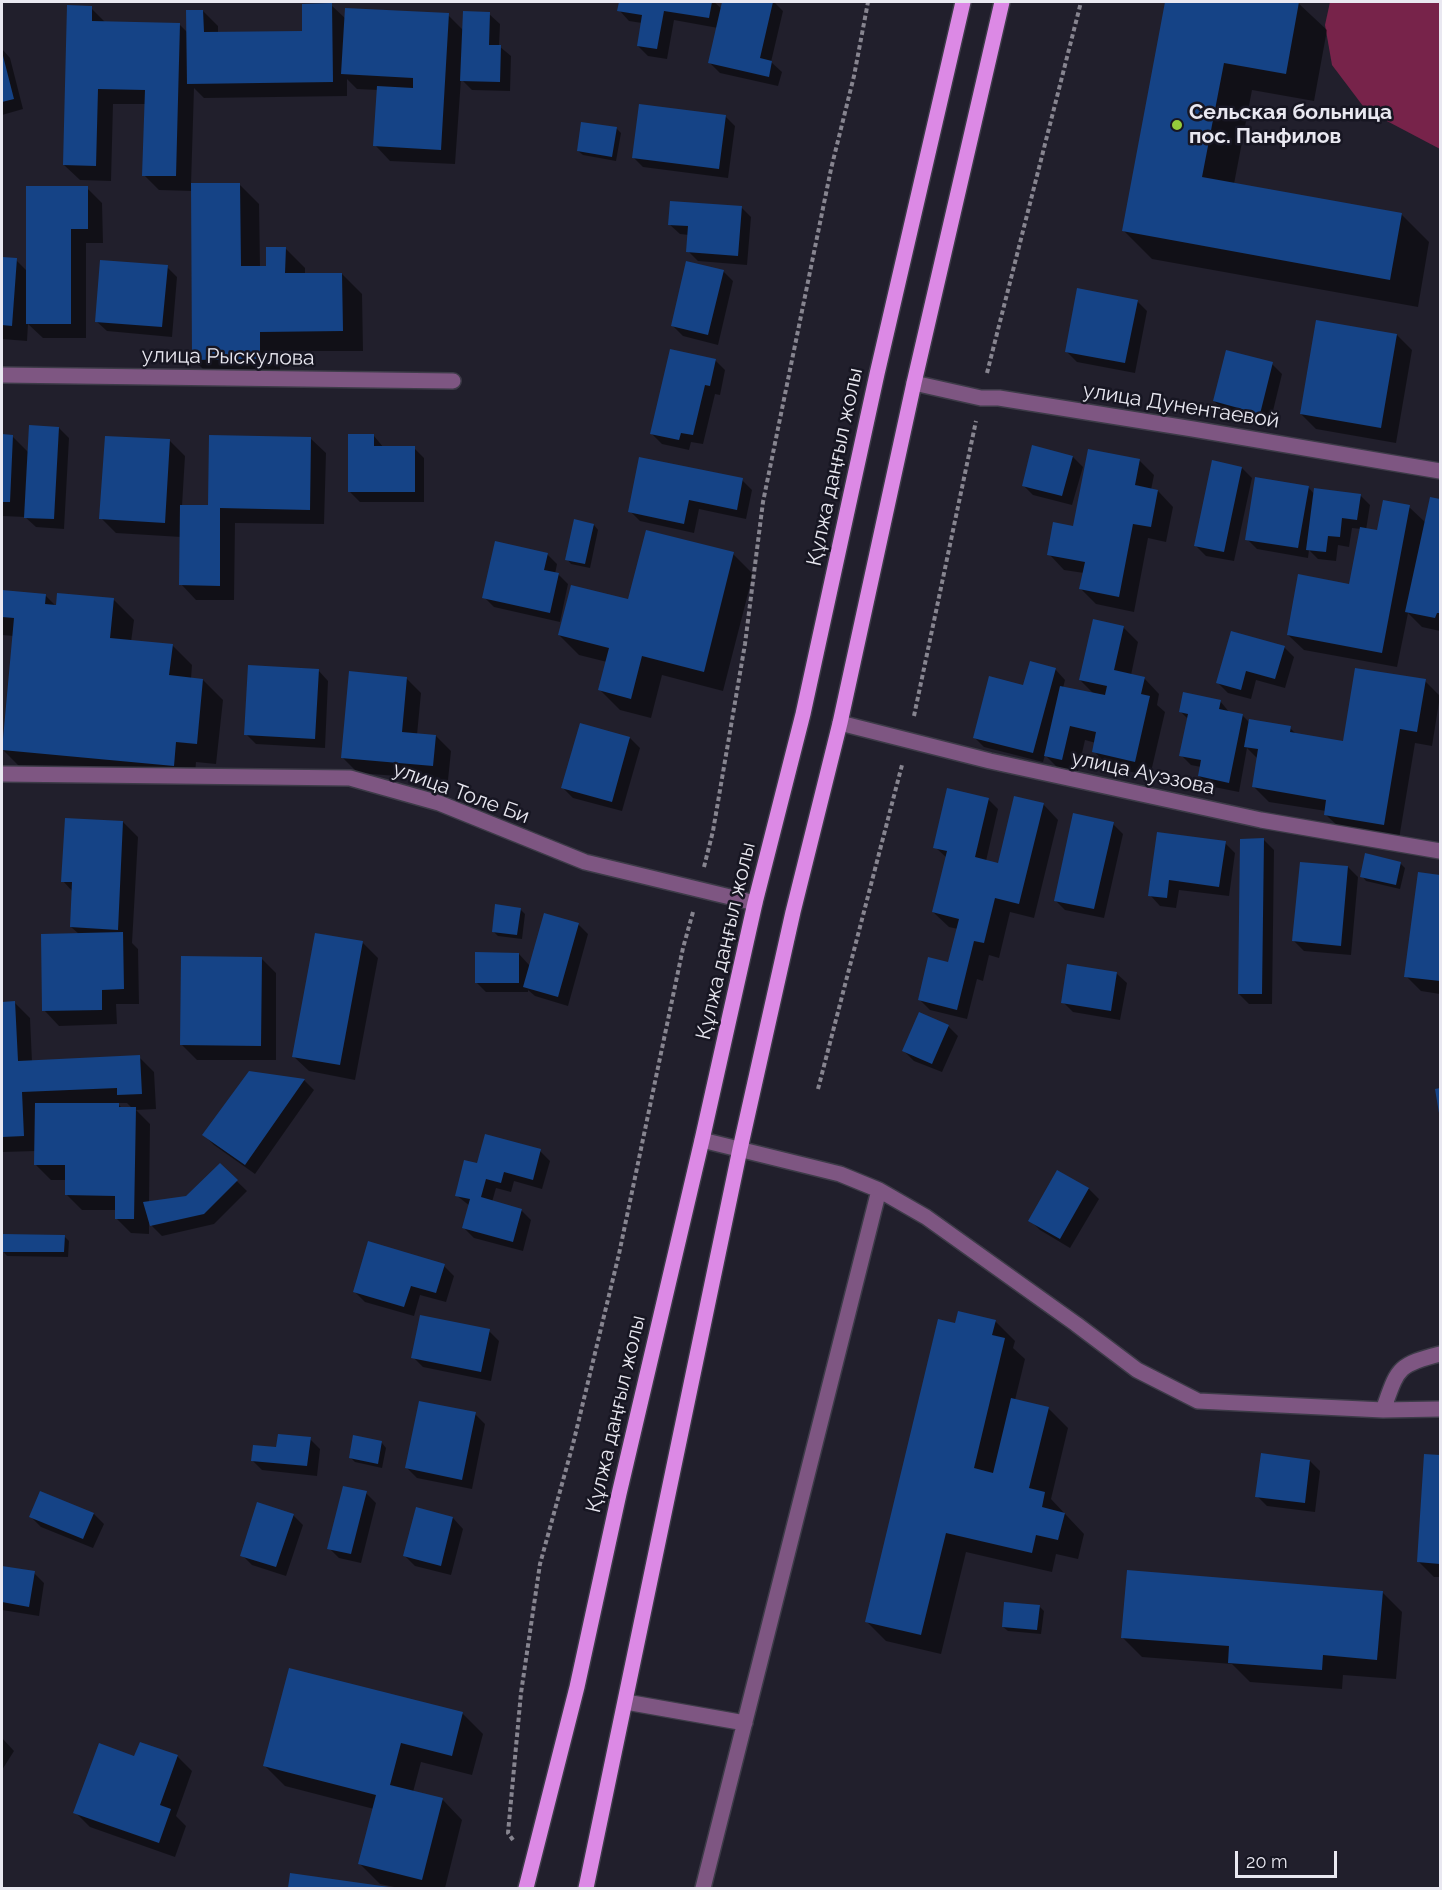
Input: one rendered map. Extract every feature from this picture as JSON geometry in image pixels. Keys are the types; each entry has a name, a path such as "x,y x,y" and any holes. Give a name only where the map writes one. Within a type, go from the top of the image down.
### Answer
{"main road":[{"name":"Құлжа даңғыл жолы","path":"526,1888 577,1687 619,1494 755,903 802,714 877,374 963,2"},
{"path":"586,1888 740,1149 793,912 840,723 914,383 1002,2"}],"street":[{"name":"улица Рыскулова","path":"2,375 453,381"},
{"name":"улица Дунентаевой","path":"914,383 981,398 999,398 1182,427 1440,471"},
{"name":"улица Ауэзова","path":"840,723 990,761 1261,820 1440,851"},
{"name":"улица Толе Би","path":"2,774 350,778 439,802 585,862 755,903"},
{"path":"702,1140 840,1174 879,1190 926,1217 1137,1370 1198,1401 1383,1410 1440,1409"},
{"path":"703,1888 879,1190"},
{"path":"1383,1410 1396,1374 1408,1364 1440,1354"},
{"path":"626,1702 746,1723"}],"path":[{"path":"513,1841 508,1833 521,1693 540,1564 573,1444 619,1254 683,948 713,831 745,644 763,502 831,169 854,76 868,2"},
{"path":"818,1089 909,740 981,398 1081,2"}],"shaded area":[{"path":"1330,2 1440,2 1440,149 1366,110 1332,65 1325,25"}],"building":[{"path":"619,2 712,2 709,18 664,11 657,49 637,46 642,15 617,11"},
{"path":"722,2 773,2 760,58 772,61 769,77 708,63"},
{"name":"Сельская больница пос. Панфилов","path":"1165,2 1299,2 1286,74 1224,63 1202,177 1402,213 1390,280 1122,231"},
{"path":"332,3 333,82 187,84 186,10 203,10 204,32 302,31 302,4"},
{"path":"67,5 92,6 92,21 180,23 176,176 142,176 145,90 98,89 96,166 63,165"},
{"path":"345,8 449,13 441,150 373,146 377,86 413,88 413,78 341,74"},
{"path":"463,11 490,12 489,45 501,45 500,82 460,81"},
{"path":"2,52 14,99 2,102"},
{"path":"639,104 726,115 719,169 632,158"},
{"path":"581,122 617,127 612,157 577,151"},
{"path":"191,183 240,183 241,266 266,266 266,247 286,247 285,273 342,273 343,331 260,332 260,359 192,360"},
{"path":"26,186 88,186 88,229 71,229 71,324 26,324"},
{"path":"670,201 742,206 738,256 686,252 688,226 668,225"},
{"path":"2,257 17,258 12,326 2,325"},
{"path":"100,260 168,265 162,327 95,322"},
{"path":"686,261 724,270 708,335 671,326"},
{"path":"1077,288 1138,300 1125,363 1065,352"},
{"path":"1316,320 1397,334 1381,428 1300,414"},
{"path":"670,349 716,359 710,386 705,385 693,435 681,433 679,440 650,434"},
{"path":"1226,350 1273,362 1260,414 1213,401"},
{"path":"29,425 59,427 54,519 24,518"},
{"path":"2,434 13,435 10,502 2,502"},
{"path":"348,434 374,434 374,446 415,446 415,492 348,492"},
{"path":"209,435 311,437 310,510 220,508 220,586 179,585 180,505 208,505"},
{"path":"105,436 170,439 165,523 99,519"},
{"path":"1032,445 1073,456 1062,496 1022,486"},
{"path":"1088,449 1140,459 1135,485 1158,490 1151,527 1133,524 1119,597 1079,589 1085,562 1047,555 1053,522 1073,526"},
{"path":"639,457 743,478 737,510 689,500 684,524 628,512"},
{"path":"1212,460 1242,467 1224,552 1194,546"},
{"path":"1255,477 1309,486 1298,548 1245,540"},
{"path":"1314,488 1361,494 1357,520 1342,518 1340,537 1328,536 1326,552 1306,550"},
{"path":"1430,497 1440,499 1440,613 1437,613 1435,618 1405,612"},
{"path":"1383,500 1410,505 1382,653 1287,635 1298,574 1349,584 1360,527 1377,530"},
{"path":"574,519 594,524 585,564 565,560"},
{"path":"646,530 734,552 704,672 642,656 631,699 598,690 609,648 558,635 571,585 628,599"},
{"path":"495,541 548,553 544,570 559,573 550,613 482,598"},
{"path":"2,590 46,594 45,604 56,605 57,593 114,598 110,638 173,644 169,675 203,679 197,744 176,742 174,766 2,750 14,618 2,617"},
{"path":"1093,619 1124,626 1114,670 1145,677 1141,694 1150,696 1135,762 1092,752 1096,732 1070,726 1062,760 1044,756 1060,686 1105,695 1107,686 1079,680"},
{"path":"1231,631 1285,646 1275,679 1246,671 1241,690 1216,683"},
{"path":"1030,661 1056,668 1033,753 973,738 989,676 1023,685"},
{"path":"248,665 319,669 315,739 244,735"},
{"path":"1355,668 1426,679 1417,732 1400,729 1384,825 1324,815 1326,800 1252,787 1258,749 1244,747 1249,719 1291,726 1290,732 1343,741"},
{"path":"349,671 407,677 402,732 436,735 433,766 341,758"},
{"path":"1183,692 1221,700 1219,709 1243,714 1229,783 1198,776 1201,760 1179,756 1188,714 1179,712"},
{"path":"580,723 630,737 612,802 561,788"},
{"path":"947,788 989,798 975,857 998,863 1014,796 1044,803 1019,904 995,898 984,943 974,941 957,1010 918,1000 928,957 948,962 959,919 932,912 947,851 933,848"},
{"path":"1073,813 1114,822 1094,909 1054,901"},
{"path":"65,818 123,821 118,930 70,927 72,882 61,882"},
{"path":"1157,832 1226,841 1219,887 1169,880 1167,898 1148,896"},
{"path":"1264,838 1262,994 1238,994 1240,839"},
{"path":"1365,853 1401,862 1396,885 1360,877"},
{"path":"1300,862 1348,866 1341,946 1292,941"},
{"path":"1418,872 1440,875 1440,981 1404,977"},
{"path":"495,904 521,908 517,935 492,932"},
{"path":"544,913 579,923 558,997 523,987"},
{"path":"123,932 124,989 102,990 102,1010 42,1011 41,934"},
{"path":"315,933 363,941 340,1065 292,1057"},
{"path":"475,952 519,953 519,983 475,983"},
{"path":"181,956 262,957 261,1046 180,1045"},
{"path":"1067,964 1117,972 1111,1011 1061,1003"},
{"path":"15,1001 18,1061 140,1055 142,1094 117,1095 117,1088 22,1092 24,1136 2,1137 2,1002"},
{"path":"919,1012 949,1025 932,1064 902,1051"},
{"path":"249,1071 305,1079 245,1165 202,1135"},
{"path":"1440,1088 1440,1112 1439,1113 1435,1089"},
{"path":"35,1103 119,1103 119,1107 136,1107 134,1219 115,1219 115,1196 65,1195 65,1165 34,1165"},
{"path":"485,1134 541,1149 533,1180 504,1172 501,1183 486,1179 481,1197 522,1209 513,1242 462,1228 470,1199 455,1196 464,1160 477,1163"},
{"path":"220,1163 238,1180 204,1214 150,1226 143,1202 186,1196"},
{"path":"1057,1170 1089,1188 1060,1239 1028,1221"},
{"path":"2,1234 65,1235 64,1252 2,1252"},
{"path":"368,1241 445,1264 436,1293 411,1286 404,1307 353,1292"},
{"path":"958,1311 996,1320 992,1335 1005,1338 974,1468 993,1473 1011,1398 1049,1407 1029,1488 1045,1492 1042,1507 1065,1513 1058,1540 1036,1535 1032,1553 946,1533 921,1635 865,1622 938,1319 955,1323"},
{"path":"420,1315 490,1329 481,1372 411,1358"},
{"path":"419,1401 476,1412 462,1480 405,1468"},
{"path":"278,1434 311,1437 307,1466 251,1461 253,1445 276,1447"},
{"path":"353,1435 382,1441 378,1464 349,1458"},
{"path":"1261,1453 1310,1460 1305,1503 1255,1497"},
{"path":"1424,1454 1440,1455 1440,1564 1417,1562"},
{"path":"343,1486 367,1491 351,1554 327,1549"},
{"path":"40,1491 94,1513 83,1539 29,1517"},
{"path":"257,1502 294,1514 276,1567 240,1556"},
{"path":"416,1507 453,1517 441,1566 403,1556"},
{"path":"2,1566 35,1571 29,1607 2,1602"},
{"path":"1127,1570 1383,1591 1377,1660 1323,1655 1322,1670 1228,1663 1229,1646 1121,1638"},
{"path":"1004,1602 1040,1605 1037,1630 1002,1627"},
{"path":"289,1668 463,1712 452,1756 401,1743 390,1785 443,1798 422,1880 358,1864 376,1795 263,1766"},
{"path":"140,1742 178,1755 160,1805 171,1809 159,1843 73,1813 99,1743 134,1756"},
{"path":"290,1873 389,1887 389,1888 288,1888"}],"place":[{"name":"Сельская больница пос. Панфилов","path":"1177,125"}]}
